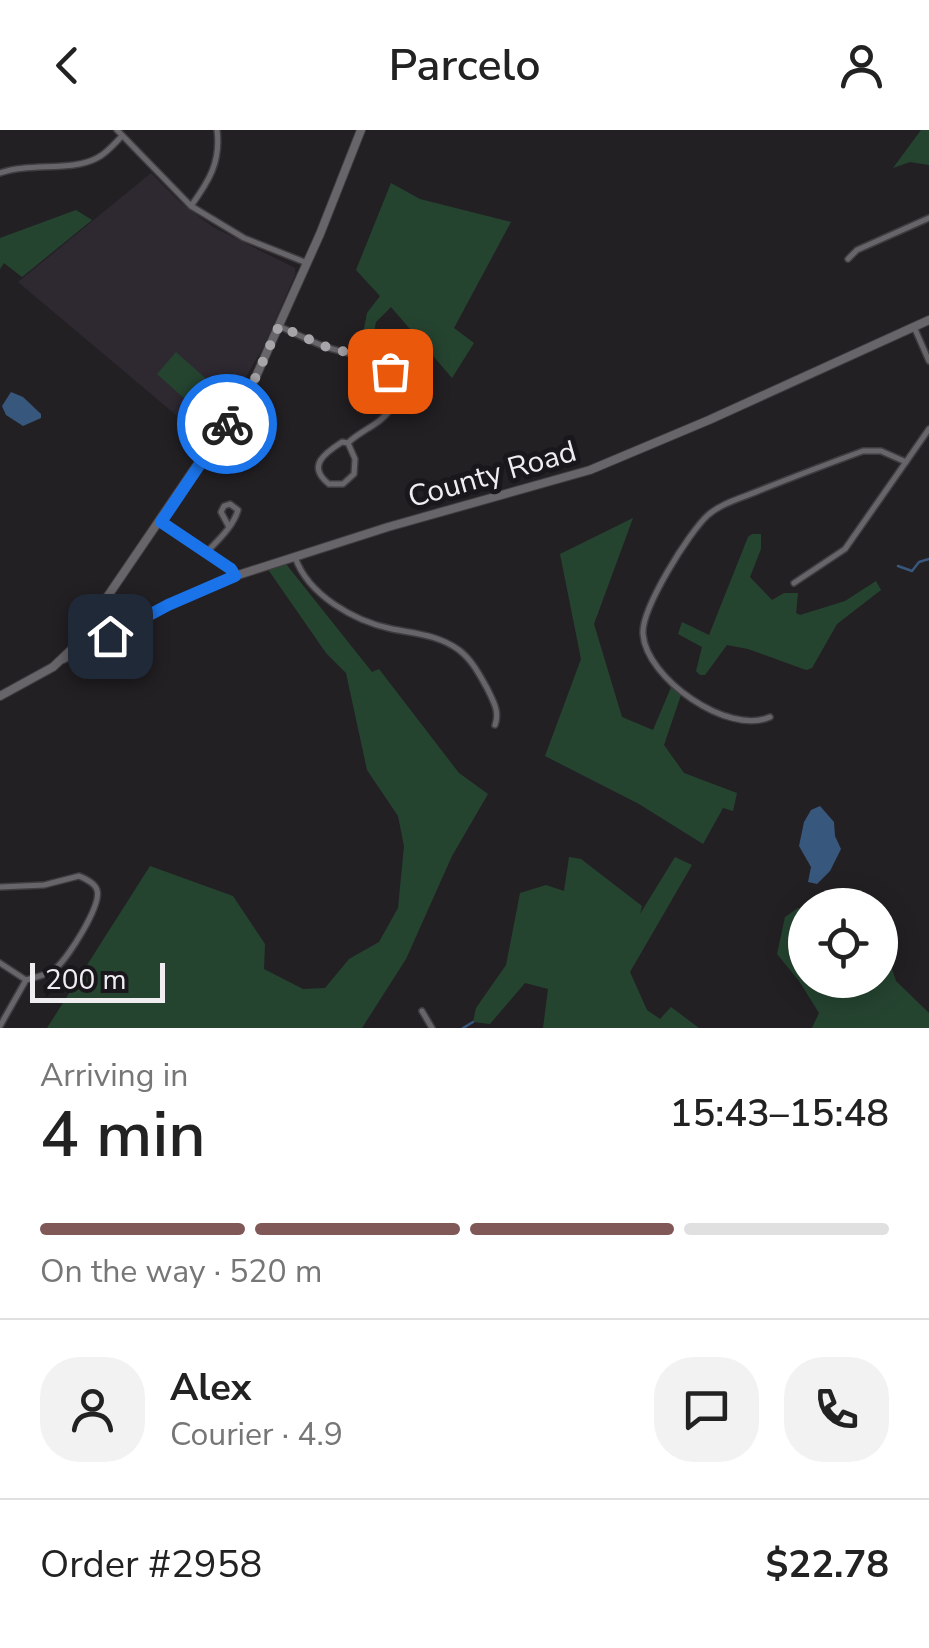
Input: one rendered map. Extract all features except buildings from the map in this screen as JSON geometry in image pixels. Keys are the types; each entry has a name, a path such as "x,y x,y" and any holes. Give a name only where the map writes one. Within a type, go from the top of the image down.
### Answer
{"street":[{"path":"191,206 208,184 216,163 217,130"},
{"path":"63,660 246,396 307,264 360,130"},
{"path":"0,173 17,167 87,162 104,154 119,133 191,206 244,238 307,264"},
{"path":"848,259 857,250 929,218"},
{"name":"County Road","path":"0,696 168,605 235,576 590,470 929,320"},
{"path":"279,326 324,346 375,360 390,371 396,391 393,405 383,419 321,456 319,471 329,484 343,484 354,474 355,459 348,442"},
{"path":"914,327 929,360"},
{"path":"794,584 845,549 929,429"},
{"path":"770,717 759,722 718,714 656,666 647,651 642,629 651,600 697,527 720,506 863,451 881,451 906,462"},
{"path":"161,522 231,569 235,576"},
{"path":"206,553 230,527"},
{"path":"294,557 308,585 349,612 390,629 435,637 462,652 477,670 496,707 495,725"},
{"path":"0,887 44,885 79,876 96,886 98,893 95,910 62,961 46,974 26,980 0,1026"},
{"path":"0,963 26,980"},
{"path":"422,1012 432,1028"}],"shaded area":[{"path":"151,173 213,227 295,268 264,346 208,442 18,282"}],"green space":[{"path":"921,130 929,130 929,165 910,162 893,168"},
{"path":"391,183 420,199 511,222 454,328 474,343 452,378 391,307 376,322 369,358 359,355 367,313 380,296 356,270"},
{"path":"76,210 92,220 22,277 4,263 0,269 0,238"},
{"path":"176,352 223,394 204,416 157,374"},
{"path":"633,518 594,624 622,717 653,730 672,685 682,692 664,745 684,773 737,793 733,811 723,808 703,844 639,804 545,756 581,659 560,554"},
{"path":"752,534 761,534 761,549 750,577 772,600 784,593 798,593 796,613 800,615 845,601 876,581 881,590 837,624 812,668 806,670 727,645 705,675 700,675 696,671 702,647 678,634 682,622 709,635"},
{"path":"286,564 372,672 379,669 459,773 488,794 452,856 406,959 362,1028 47,1028 150,866 233,896 265,944 264,969 303,989 325,988 349,959 379,942 398,908 404,846 398,816 367,770 346,673 326,653 267,568"},
{"path":"569,857 581,859 642,906 640,914 675,857 692,865 630,972 647,1010 660,1019 671,1007 699,1028 543,1028 548,989 525,983 490,1024 473,1022 476,1008 506,965 520,893 546,885 564,891"},
{"path":"788,915 788,968 777,954"},
{"path":"898,983 929,1013 929,1028 812,1028 819,1013 810,998 898,998"}],"water":[{"path":"11,392 23,397 41,418 23,426 6,415 2,406"},
{"path":"820,806 834,822 841,849 830,871 817,884 808,882 811,867 799,846 804,822 811,810"}],"waterway":[{"path":"898,566 912,571 919,562 929,559"},
{"path":"463,1028 473,1022"}],"way so far":[{"path":"227,424 253,383 279,326 324,346 375,360 390,371"}],"route":[{"path":"110,636 235,576 231,569 161,522 227,424"}]}
